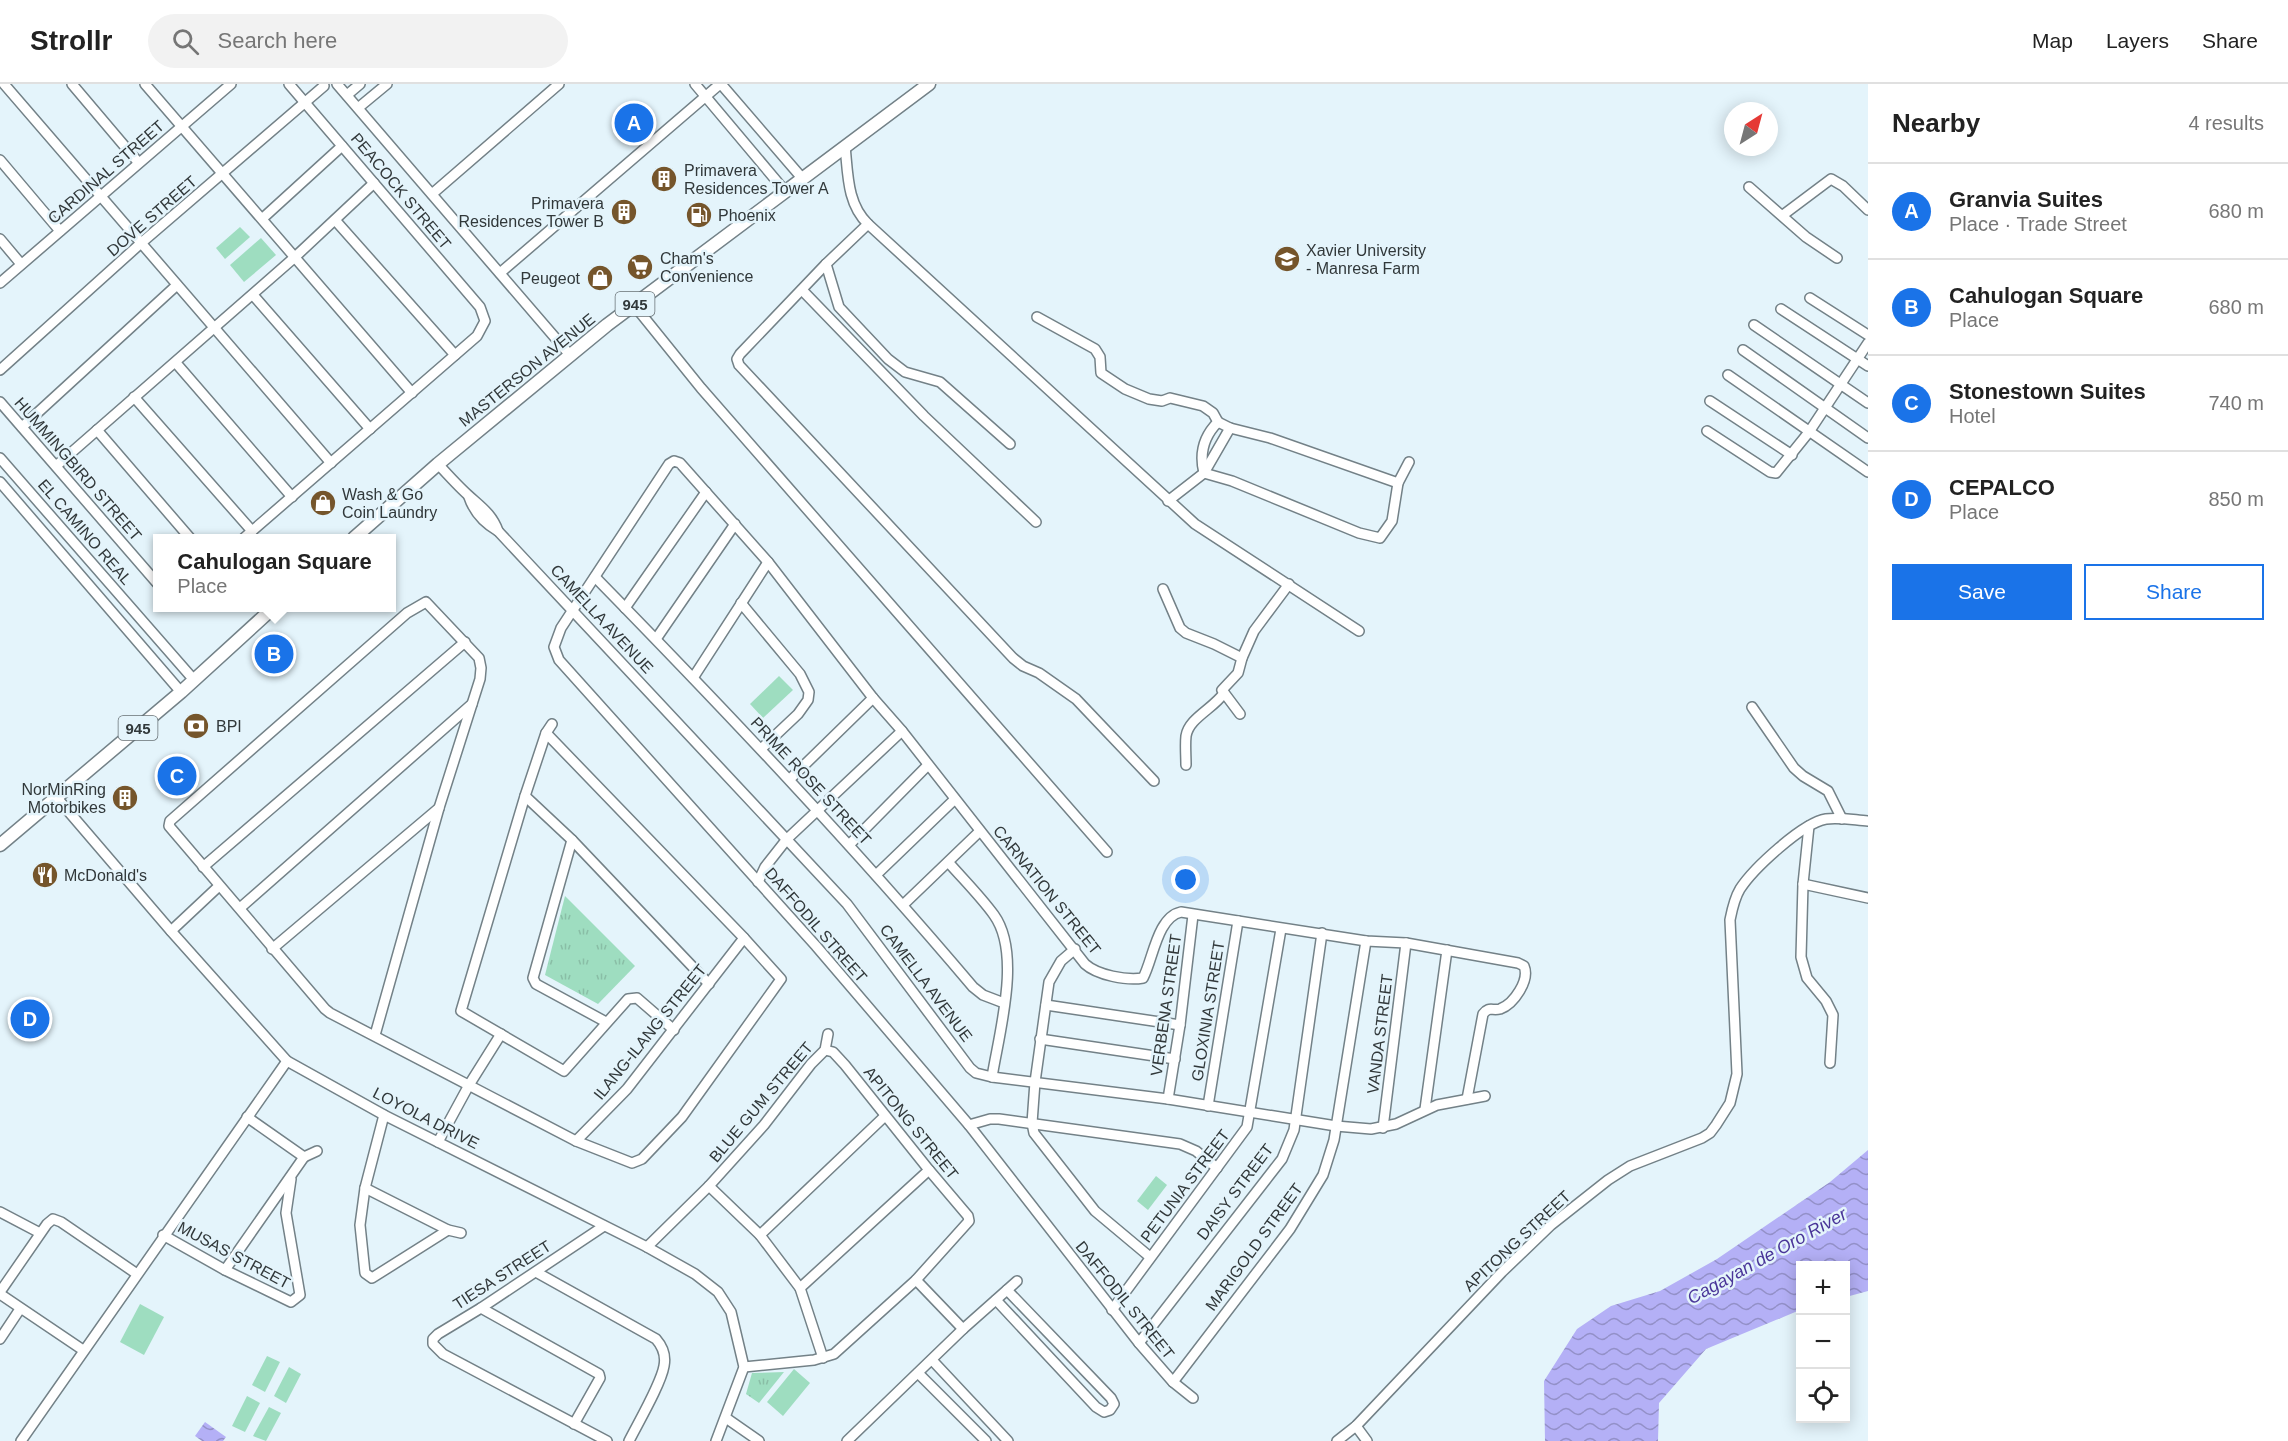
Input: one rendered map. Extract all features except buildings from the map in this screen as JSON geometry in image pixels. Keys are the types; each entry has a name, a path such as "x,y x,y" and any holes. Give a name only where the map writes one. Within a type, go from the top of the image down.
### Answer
{"main road":[{"name":"MASTERSON AVENUE","path":"359,534 438,464 570,355 929,84"},
{"name":"945","path":"0,845 181,692 269,612"}],"street":[{"path":"4,84 331,463"},
{"path":"72,84 138,162"},
{"path":"145,84 412,393"},
{"name":"PEACOCK STREET","path":"289,84 480,307 485,321 477,336 455,355"},
{"path":"337,84 570,355"},
{"path":"347,95 360,84"},
{"path":"358,108 387,84"},
{"path":"432,194 559,84"},
{"path":"695,84 785,191"},
{"path":"500,273 721,84 802,178"},
{"name":"CARDINAL STREET","path":"0,283 226,86"},
{"name":"DOVE STREET","path":"0,370 140,244 324,86"},
{"path":"262,218 342,146"},
{"path":"845,146 850,196 868,224 1195,524 1359,631"},
{"path":"0,160 60,231"},
{"path":"1783,215 1830,179 1843,186 1868,210"},
{"path":"56,466 253,295 374,183"},
{"path":"1749,187 1806,237 1837,258"},
{"path":"249,534 455,355 335,220"},
{"path":"868,224 826,264 740,354 737,359 739,365 1018,663 1039,673 1076,699 1154,781"},
{"path":"0,239 21,264"},
{"path":"826,264 839,307 888,359 900,370 940,382 1011,444"},
{"path":"22,427 177,285"},
{"path":"802,290 924,416 1036,522"},
{"path":"253,295 370,429"},
{"path":"1810,298 1868,335"},
{"path":"634,305 701,388 1107,852"},
{"path":"1781,309 1868,366"},
{"path":"1037,317 1095,349 1100,357 1101,373 1120,387 1154,400 1162,401 1170,398 1203,406 1213,413 1218,422 1230,428 1270,438 1398,483"},
{"path":"1754,325 1868,403"},
{"path":"1707,431 1770,472 1776,473 1809,432 1868,343"},
{"path":"1743,350 1868,438"},
{"path":"176,363 292,497"},
{"path":"1728,375 1868,472"},
{"path":"134,397 252,531"},
{"path":"1710,401 1792,455"},
{"name":"HUMMINGBIRD STREET","path":"0,402 153,578"},
{"path":"1204,473 1202,460 1204,441 1209,431 1218,422"},
{"path":"1168,501 1204,473 1230,428"},
{"path":"97,430 187,534"},
{"name":"EL CAMINO REAL","path":"0,458 194,680"},
{"name":"CARNATION STREET","path":"674,460 680,463 768,562 873,698 902,731 1092,969 1114,976 1140,979 1144,976 1157,939 1172,916 1180,912 1366,941 1406,943 1524,966 1525,979 1515,996 1503,1008 1490,1008 1483,1014 1467,1099"},
{"name":"DAFFODIL STREET","path":"674,460 669,464 633,522 573,608 555,641 554,647 559,660 816,946 969,1125 1139,1343 1173,1382 1193,1398"},
{"path":"1204,473 1232,481 1359,533 1377,538 1383,535 1392,521 1398,483 1409,462"},
{"name":"CAMELLA AVENUE","path":"438,464 469,497 473,508 488,525 498,531 573,608 847,904 970,1068 976,1072 992,1077 1168,1099 1336,1126 1383,1128 1425,1109 1485,1096"},
{"name":"EL CAMINO REAL","path":"0,482 181,692"},
{"path":"625,608 706,492"},
{"path":"656,639 735,524"},
{"path":"693,678 768,562"},
{"name":"PRIME ROSE STREET","path":"595,577 790,779 973,987 983,995 1004,1003"},
{"path":"1240,714 1224,693 1223,687 1238,673 1254,631 1289,584"},
{"path":"1163,589 1180,628 1186,633 1220,646 1242,658"},
{"path":"375,1035 481,668 479,658 426,602 407,613 170,821 170,829 327,1011 576,1141 632,1163 637,1162 682,1117 781,979 549,728 525,796 461,1008 464,1014 564,1071 606,1022 628,999 633,997 638,998 674,1029"},
{"path":"741,603 800,674 809,692 805,706 761,749"},
{"path":"203,867 465,642"},
{"path":"1186,765 1186,734 1190,725 1212,708 1224,693"},
{"path":"790,779 873,698"},
{"path":"240,908 472,704"},
{"path":"1752,707 1794,768 1828,791 1842,819"},
{"path":"758,882 765,867 787,839 902,731"},
{"path":"849,845 928,765"},
{"path":"525,796 572,840 709,984"},
{"name":"LOYOLA DRIVE","path":"57,798 287,1061 384,1115 647,1247 696,1274 724,1300 735,1324 744,1367"},
{"path":"876,875 955,799"},
{"path":"273,949 439,808"},
{"name":"APITONG STREET","path":"1337,1441 1356,1426 1502,1272 1551,1225 1608,1180 1630,1166 1673,1151 1710,1134 1730,1103 1737,1074 1731,936 1732,906 1739,890 1784,843 1809,826 1826,819 1868,821"},
{"path":"1809,826 1803,884 1801,964 1807,978 1826,1000 1833,1015 1830,1063"},
{"path":"903,905 980,831"},
{"path":"572,840 533,978 536,984 606,1022"},
{"path":"949,863 995,916 1002,932 1009,965 992,1077"},
{"path":"1803,884 1868,898"},
{"path":"171,931 219,886"},
{"name":"VERBENA STREET","path":"1168,1099 1180,1025 1193,915"},
{"name":"GLOXINIA STREET","path":"1208,1106 1238,921"},
{"name":"PETUNIA STREET","path":"1112,1310 1245,1132 1251,1113 1281,929"},
{"name":"DAISY STREET","path":"1139,1343 1282,1159 1296,1120 1322,933"},
{"name":"ILANG-ILANG STREET","path":"576,1141 627,1089 744,938"},
{"name":"MARIGOLD STREET","path":"1173,1382 1254,1277 1313,1193 1330,1157 1366,941"},
{"name":"VANDA STREET","path":"1383,1128 1406,943"},
{"path":"1075,949 1061,961 1050,977 1035,1082 1032,1123 1034,1133 1081,1195 1109,1224 1150,1257"},
{"path":"1425,1109 1448,950"},
{"path":"1046,1005 1180,1025"},
{"path":"438,1142 469,1085 501,1034"},
{"name":"BLUE GUM STREET","path":"647,1247 709,1186 764,1125 811,1064 825,1050 828,1034"},
{"path":"1040,1039 1175,1059"},
{"name":"APITONG STREET","path":"825,1050 833,1052 845,1065 968,1216 969,1221 916,1280"},
{"path":"21,1441 163,1235 287,1061"},
{"path":"384,1115 365,1188 360,1226 365,1273 372,1278 448,1230"},
{"path":"760,1235 885,1116"},
{"path":"247,1117 304,1157"},
{"path":"969,1125 990,1119 1180,1144 1196,1151 1217,1168"},
{"path":"225,1270 291,1179 304,1157 317,1150"},
{"path":"801,1288 929,1170"},
{"name":"MUSAS STREET","path":"163,1235 225,1270 291,1302 300,1295 286,1213 291,1179"},
{"path":"709,1186 760,1235 801,1288 823,1358"},
{"path":"365,1188 448,1230 461,1233"},
{"path":"0,1212 40,1233"},
{"path":"83,1350 20,1309 0,1293 40,1233 50,1221 57,1220 137,1274"},
{"name":"TIESA STREET","path":"574,1424 443,1354 433,1344 433,1339 604,1226"},
{"path":"536,1272 657,1339 662,1347 663,1370 629,1441"},
{"path":"716,1441 744,1367 823,1358 834,1354 916,1280 963,1329"},
{"path":"852,1439 963,1329 1017,1281"},
{"path":"996,1300 1096,1407 1104,1412 1110,1410 1114,1404 1111,1398 1007,1290"},
{"path":"481,1308 599,1374 600,1378 574,1424 607,1441"},
{"path":"0,1339 20,1309"},
{"path":"932,1360 1008,1441"},
{"path":"918,1373 986,1441"},
{"path":"726,1418 759,1441"},
{"path":"1356,1426 1367,1441"}],"green space":[{"path":"240,227 250,237 225,259 216,248"},
{"path":"261,238 276,255 244,282 230,265"},
{"path":"779,676 793,690 763,718 750,704"},
{"path":"565,896 635,966 598,1004 545,975"},
{"path":"1156,1176 1167,1185 1148,1210 1137,1201"},
{"path":"140,1304 164,1317 144,1355 120,1342"},
{"path":"267,1356 280,1362 265,1392 252,1385"},
{"path":"289,1367 301,1374 286,1403 274,1396"},
{"path":"794,1369 810,1383 783,1416 767,1402"},
{"path":"784,1372 759,1403 746,1394 752,1373"},
{"path":"247,1396 260,1403 245,1432 232,1426"},
{"path":"269,1407 281,1413 266,1441 253,1436"}],"water":[{"name":"Cagayan de Oro River","path":"1868,1150 1868,1291 1850,1296 1850,1261 1796,1261 1796,1312 1706,1349 1659,1403 1658,1441 1545,1441 1544,1381 1577,1329 1611,1306 1660,1291 1717,1259 1830,1182"},
{"path":"205,1422 226,1437 223,1441 202,1441 195,1436"}],"place":[{"name":"Granvia Suites","path":"634,123"},
{"name":"Primavera Residences Tower A","path":"664,179"},
{"name":"Primavera Residences Tower B","path":"624,212"},
{"name":"Phoenix","path":"699,215"},
{"name":"Xavier University - Manresa Farm","path":"1287,259"},
{"name":"Cham's Convenience","path":"640,267"},
{"name":"Peugeot","path":"600,278"},
{"name":"Wash & Go Coin Laundry","path":"323,503"},
{"name":"Cahulogan Square","path":"274,654"},
{"name":"BPI","path":"196,726"},
{"name":"Stonestown Suites","path":"177,776"},
{"name":"NorMinRing Motorbikes","path":"125,798"},
{"name":"McDonald's","path":"45,875"},
{"name":"CEPALCO","path":"30,1019"}]}
